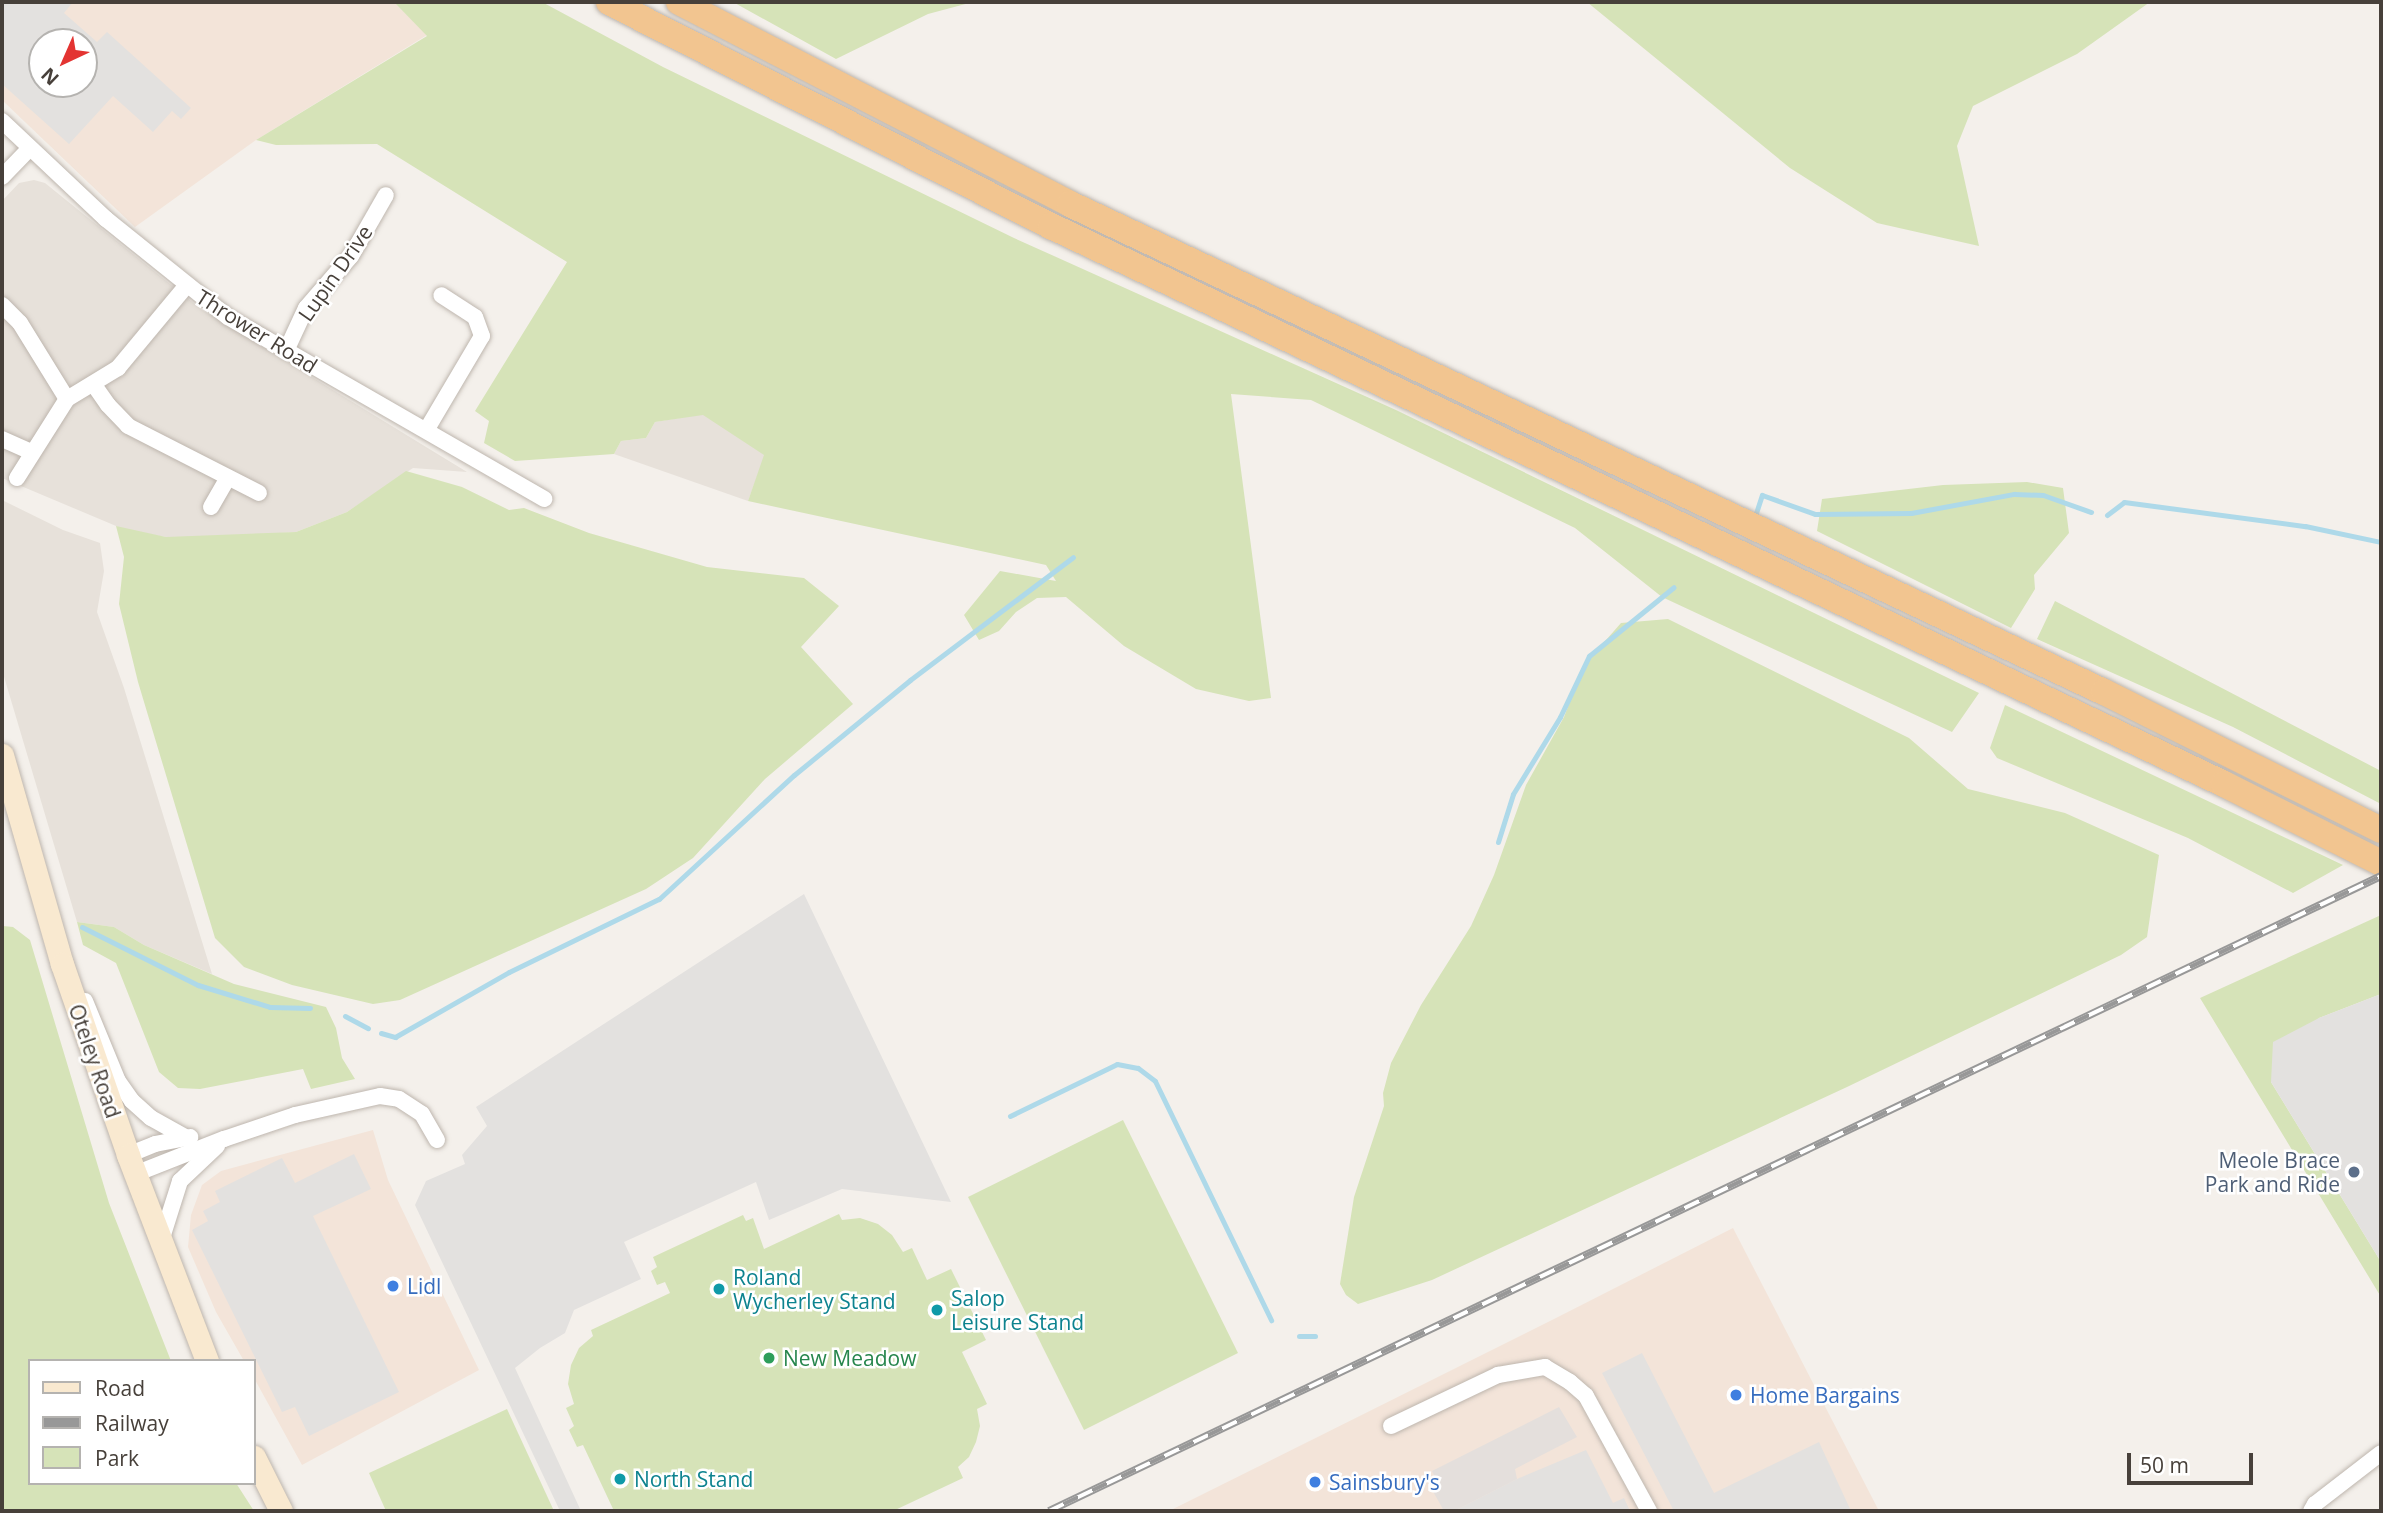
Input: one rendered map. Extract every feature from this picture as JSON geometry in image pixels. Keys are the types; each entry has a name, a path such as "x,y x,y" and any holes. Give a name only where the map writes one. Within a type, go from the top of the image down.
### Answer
{"highway":[{"path":"609,2 1051,226 2224,784 2373,859"},
{"path":"679,2 1070,204 2104,692 2381,830"}],"main road":[{"name":"Oteley Road","path":"2,755 62,964 132,1165 206,1359"},
{"path":"256,1461 281,1511"}],"street":[{"name":"Thrower Road","path":"2,121 106,219 186,286 228,317 427,429 544,499"},
{"path":"2,177 30,148"},
{"name":"Lupin Drive","path":"286,351 306,308 351,256 386,195"},
{"path":"17,478 66,399 94,385 134,352 186,286"},
{"path":"427,429 482,336 475,317 441,295"},
{"path":"2,304 20,323 66,399"},
{"path":"94,385 128,426 259,493"},
{"path":"2,439 31,452"},
{"path":"211,507 228,477"},
{"path":"62,964 77,982 118,1080 132,1101 151,1118 185,1137 224,1139"},
{"path":"132,1165 224,1139 295,1115 380,1096 399,1099 422,1114 437,1140"},
{"path":"132,1165 185,1137"},
{"path":"161,1242 180,1181 224,1139"},
{"path":"1391,1426 1498,1375 1545,1367 1570,1382 1586,1396 1649,1511"},
{"path":"2311,1511 2315,1504 2381,1452"}],"shaded area":[{"path":"2,2 394,2 427,35 256,140 135,227 2,100"},
{"path":"2,2 73,2 64,13 81,28 28,28 28,98 98,98 98,41 107,32 191,108 181,119 172,111 153,132 113,96 69,144 2,84"},
{"path":"34,180 45,183 202,310 467,472 413,468 347,512 296,532 213,537 166,537 128,531 2,478 2,201 19,183"},
{"path":"703,414 765,455 748,501 614,454 621,441 646,438 655,422"},
{"path":"2,500 63,530 100,543 104,571 97,612 124,688 212,974 144,945 114,927 77,922 2,670"},
{"path":"804,894 951,1202 842,1189 769,1220 756,1182 624,1242 641,1279 574,1310 565,1333 515,1368 581,1511 560,1511 415,1205 426,1181 465,1164 462,1155 487,1126 476,1107"},
{"name":"Meole Brace Park and Ride","path":"2381,994 2381,1262 2271,1082 2273,1042 2319,1018"},
{"path":"373,1130 388,1180 479,1370 302,1465 256,1382 256,1359 243,1359 216,1312 188,1247 191,1215 202,1185 221,1171"},
{"path":"354,1154 371,1189 313,1216 399,1392 309,1436 295,1407 282,1412 192,1230 208,1221 203,1211 220,1202 215,1191 282,1158 295,1183"},
{"path":"1733,1228 1879,1511 1169,1511 1556,1318"},
{"path":"1642,1353 1714,1493 1819,1442 1851,1511 1674,1511 1602,1373"},
{"path":"1559,1407 1577,1437 1515,1469 1517,1479 1454,1511 1444,1511 1430,1486 1437,1481 1432,1471"},
{"path":"1586,1450 1613,1503 1624,1498 1630,1511 1454,1511 1517,1479"}],"green space":[{"path":"394,2 542,2 663,67 1014,238 1396,410 1979,693 1952,732 1662,597 1575,528 1311,400 1231,394 1271,698 1249,701 1196,689 1124,646 1066,597 1037,598 1016,612 999,631 979,640 964,615 1000,571 1056,581 1046,565 748,501 764,455 703,415 655,422 646,438 621,441 614,454 515,461 484,443 489,421 475,411 567,262 377,144 276,145 256,140 427,36"},
{"path":"733,2 973,2 928,14 836,59"},
{"path":"1587,2 2150,2 2077,54 1973,106 1957,146 1979,246 1877,223 1790,168"},
{"path":"406,471 462,487 509,510 524,508 589,533 707,567 804,578 839,606 801,647 853,704 765,779 693,858 646,889 400,1000 373,1004 292,985 244,967 215,938 138,682 119,604 124,557 116,526 166,537 296,532 347,512"},
{"path":"2027,482 2063,488 2069,533 2034,575 2035,589 2011,628 1817,531 1822,499 1943,485"},
{"path":"2055,601 2381,771 2381,804 2233,727 2037,639"},
{"path":"1668,619 1909,738 1968,789 2065,813 2159,855 2147,937 2121,955 1847,1087 1432,1280 1358,1304 1346,1295 1340,1284 1354,1197 1384,1106 1383,1093 1391,1063 1421,1005 1471,926 1494,875 1526,785 1564,717 1584,665 1621,623"},
{"path":"2005,705 2343,865 2293,893 2188,838 1997,758 1990,748"},
{"path":"2381,915 2381,994 2319,1018 2271,1082 2381,1262 2381,1297 2200,998"},
{"path":"77,922 114,927 144,945 234,984 326,1007 336,1028 342,1058 355,1079 311,1089 303,1069 200,1089 178,1088 159,1072 116,963 83,945"},
{"path":"3,926 13,927 30,940 109,1203 170,1359 28,1359 28,1485 237,1485 254,1511 2,1511"},
{"path":"1123,1120 1238,1353 1084,1430 968,1197"},
{"name":"New Meadow","path":"839,1214 842,1220 860,1218 878,1224 892,1235 903,1252 912,1248 927,1280 951,1269 986,1340 962,1352 987,1404 977,1409 980,1426 976,1442 969,1457 958,1467 963,1478 893,1511 614,1511 583,1445 577,1447 569,1430 574,1426 566,1408 574,1404 568,1384 571,1365 579,1348 593,1336 591,1330 670,1293 665,1282 657,1285 651,1271 657,1267 653,1257 743,1215 746,1221 753,1218 764,1249"},
{"path":"507,1409 554,1511 386,1511 369,1473"}],"waterway":[{"path":"1756,513 1762,495 1815,514 1911,513 2014,494 2043,495 2091,512"},
{"path":"2107,515 2124,502 2305,526 2381,542"},
{"path":"381,1033 395,1037 509,972 659,899 794,775 910,680 1073,557"},
{"path":"1498,842 1513,794 1560,717 1589,656 1674,587"},
{"path":"82,927 198,985 270,1007 310,1008"},
{"path":"345,1016 368,1028"},
{"path":"1010,1116 1117,1064 1138,1068 1155,1081 1271,1320"},
{"path":"1299,1336 1315,1336"}],"railway":[{"path":"1049,1511 2381,876"}],"place":[{"name":"Meole Brace Park and Ride","path":"2354,1172"},
{"name":"Lidl","path":"393,1286"},
{"name":"Roland Wycherley Stand","path":"719,1289"},
{"name":"Salop Leisure Stand","path":"937,1310"},
{"name":"New Meadow","path":"769,1358"},
{"name":"Home Bargains","path":"1736,1395"},
{"name":"North Stand","path":"620,1479"},
{"name":"Sainsbury's","path":"1315,1482"}]}
